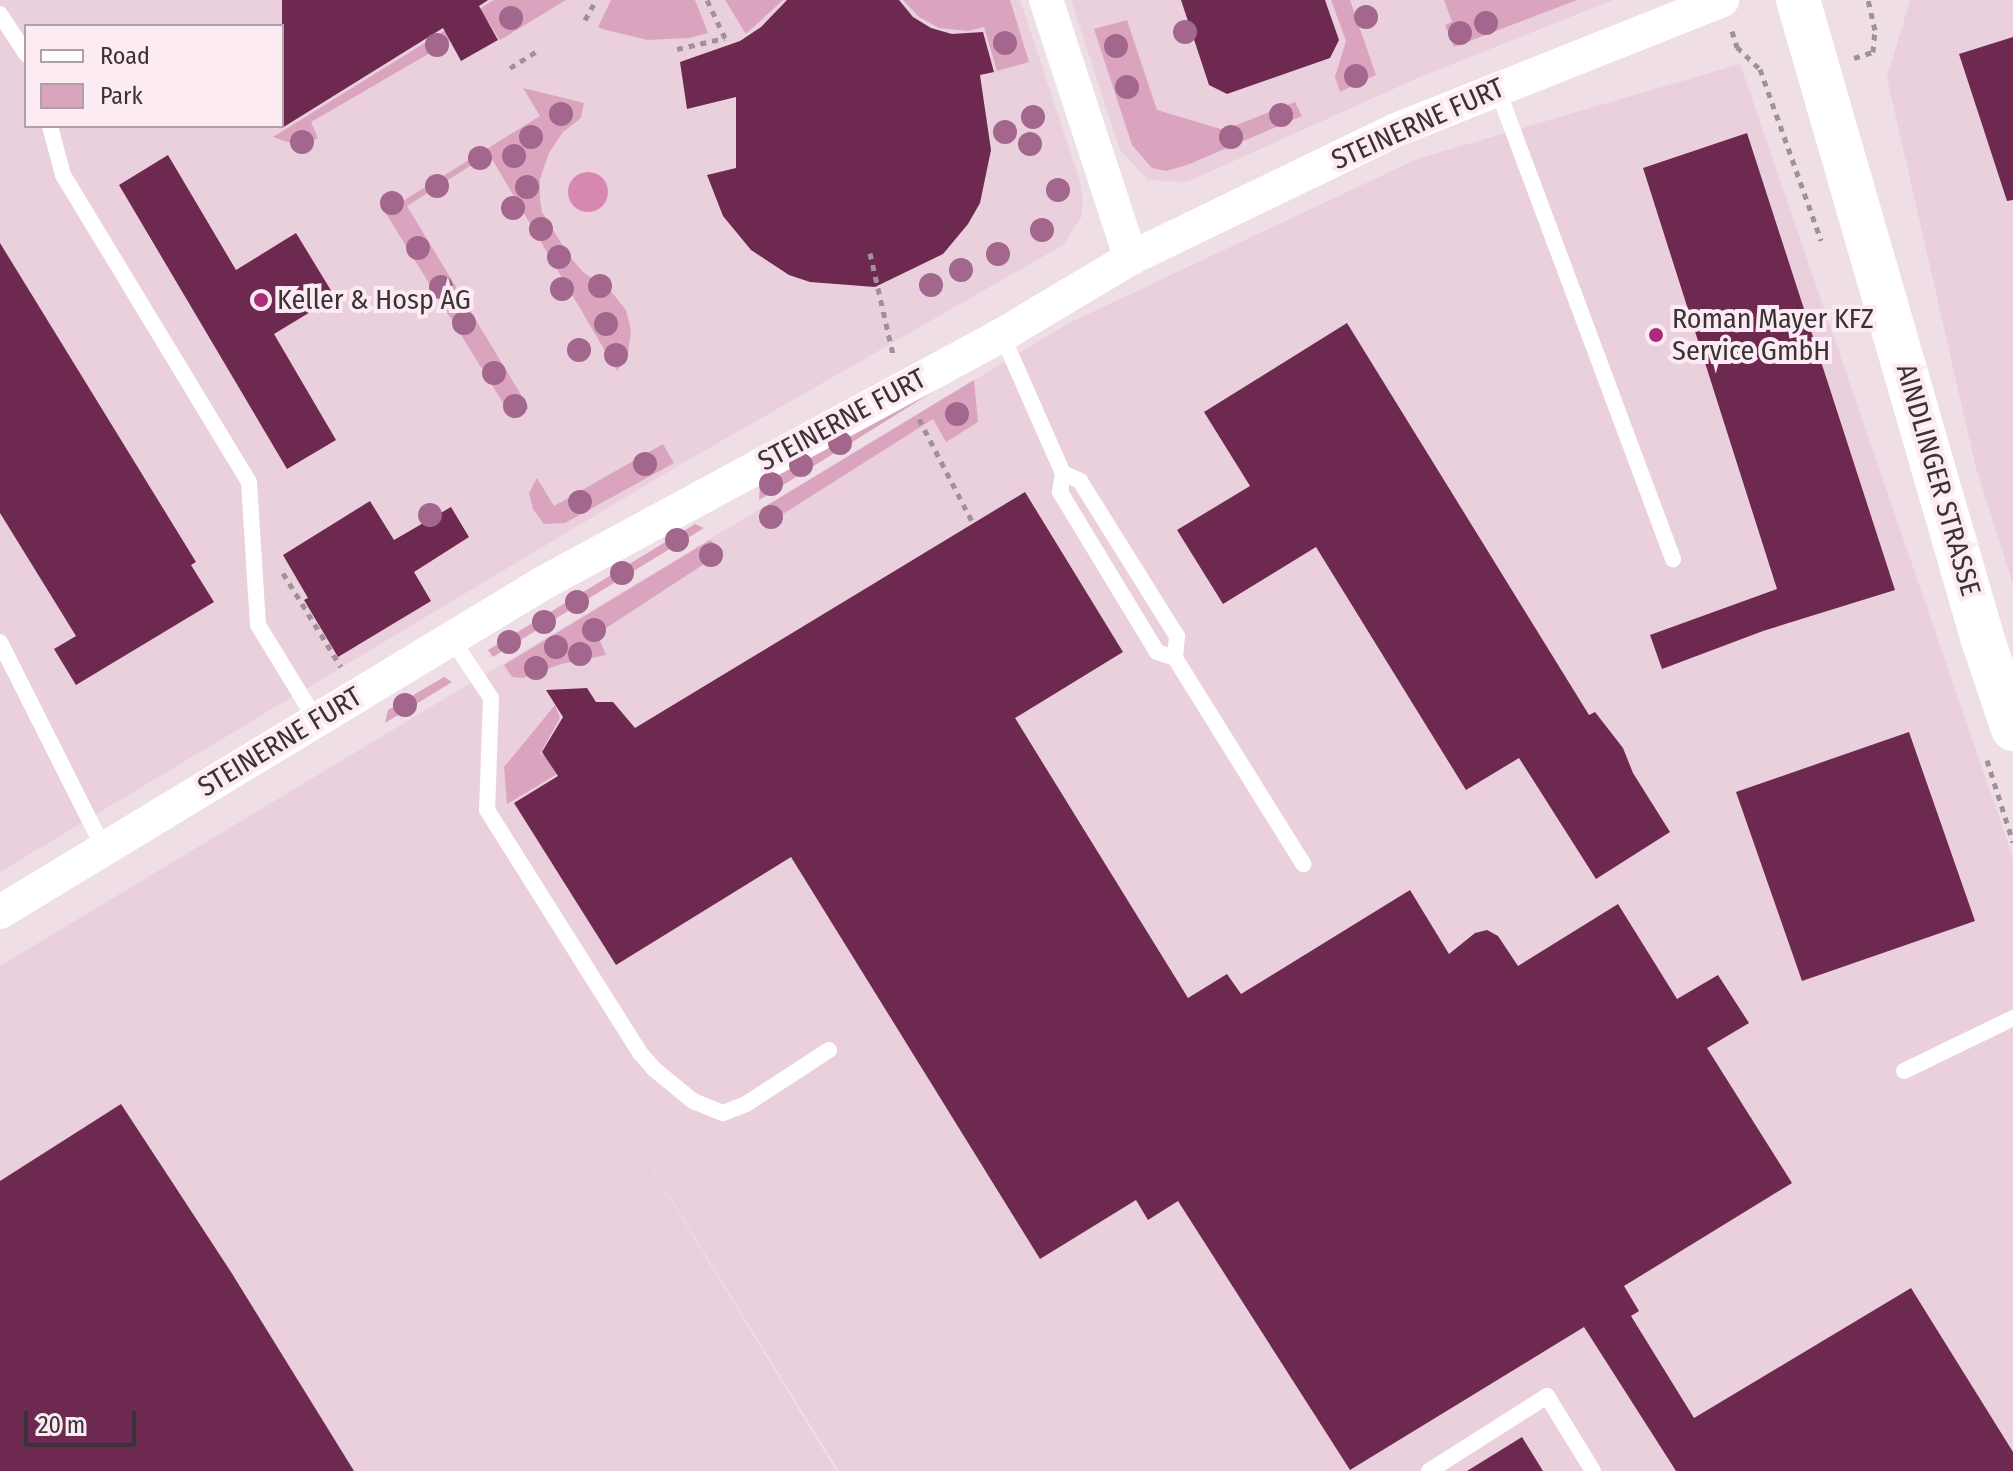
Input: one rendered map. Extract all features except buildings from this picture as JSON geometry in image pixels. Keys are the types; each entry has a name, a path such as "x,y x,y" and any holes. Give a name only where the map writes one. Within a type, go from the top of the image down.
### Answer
{"main road":[{"name":"AINDLINGER STRASSE","path":"1798,0 1983,640 2013,729"}],"street":[{"path":"1046,0 1131,258"},
{"name":"STEINERNE FURT","path":"0,912 545,582 813,434 1002,335 1131,258 1396,130 1722,0"}],"lane":[{"path":"0,14 24,51"},
{"path":"1497,88 1673,559"},
{"path":"51,128 63,175 249,482 258,625 316,720"},
{"path":"1002,335 1063,473 1060,492 1157,652 1175,658"},
{"path":"1063,473 1080,481 1177,636 1175,658 1303,864"},
{"path":"451,638 491,698 487,810 640,1053 654,1069 693,1101 723,1113 746,1104 829,1050"},
{"path":"0,642 104,849"},
{"path":"1904,1071 2013,1018"},
{"path":"1429,1471 1547,1396 1593,1471"}],"path":[{"path":"585,20 596,0"},
{"path":"677,49 725,38 707,0"},
{"path":"1818,68 1873,52 1875,30 1868,0"},
{"path":"510,68 539,50"},
{"path":"277,563 358,695"}],"shaded area":[{"path":"0,0 1020,0 1080,181 1083,200 1081,218 1063,245 676,467 0,872"},
{"path":"1071,0 1613,0 1420,77 1187,182 1148,180 1120,150"},
{"path":"1910,0 2013,0 2013,584 1976,468 1887,78"},
{"path":"1740,64 2013,858 2013,1471 839,1471 591,1069 836,1471 0,1471 0,966 1069,323 1417,159"},
{"path":"588,172 602,178 608,192 602,206 588,212 574,206 568,192 574,178"}],"green space":[{"path":"494,0 566,0 500,40 487,20 311,122 318,138 302,147 273,137"},
{"path":"611,0 695,0 708,33 689,38 648,40 606,30 598,27"},
{"path":"725,0 783,0 746,34"},
{"path":"903,0 1010,0 1029,62 997,71 984,27 968,31 939,28 919,17"},
{"path":"1331,0 1350,0 1376,75 1340,92 1335,77 1346,41"},
{"path":"1444,0 1577,0 1454,47 1445,25 1452,22"},
{"path":"1127,20 1157,110 1224,130 1295,102 1302,116 1187,165 1166,171 1152,168 1132,145 1094,29"},
{"path":"523,88 584,103 581,118 563,132 549,153 540,179 542,212 570,257 584,273 610,290 626,310 631,330 628,354 617,371 489,154 407,206 529,408 513,419 385,212 540,116"},
{"path":"971,368 759,500 760,484"},
{"path":"974,380 978,422 946,442 933,419 764,526 761,509"},
{"path":"663,444 674,463 565,523 544,524 533,509 529,493 537,478 554,506"},
{"path":"695,524 704,528 493,657 488,650"},
{"path":"710,540 724,551 597,634 606,655 561,664 523,678 512,677 504,665"},
{"path":"444,677 452,682 385,723 388,710"},
{"path":"555,705 560,718 540,754 584,758 507,804 504,767"}],"place":[{"name":"Keller & Hosp AG","path":"261,300"},
{"name":"Roman Mayer KFZ Service GmbH","path":"1656,335"}]}
